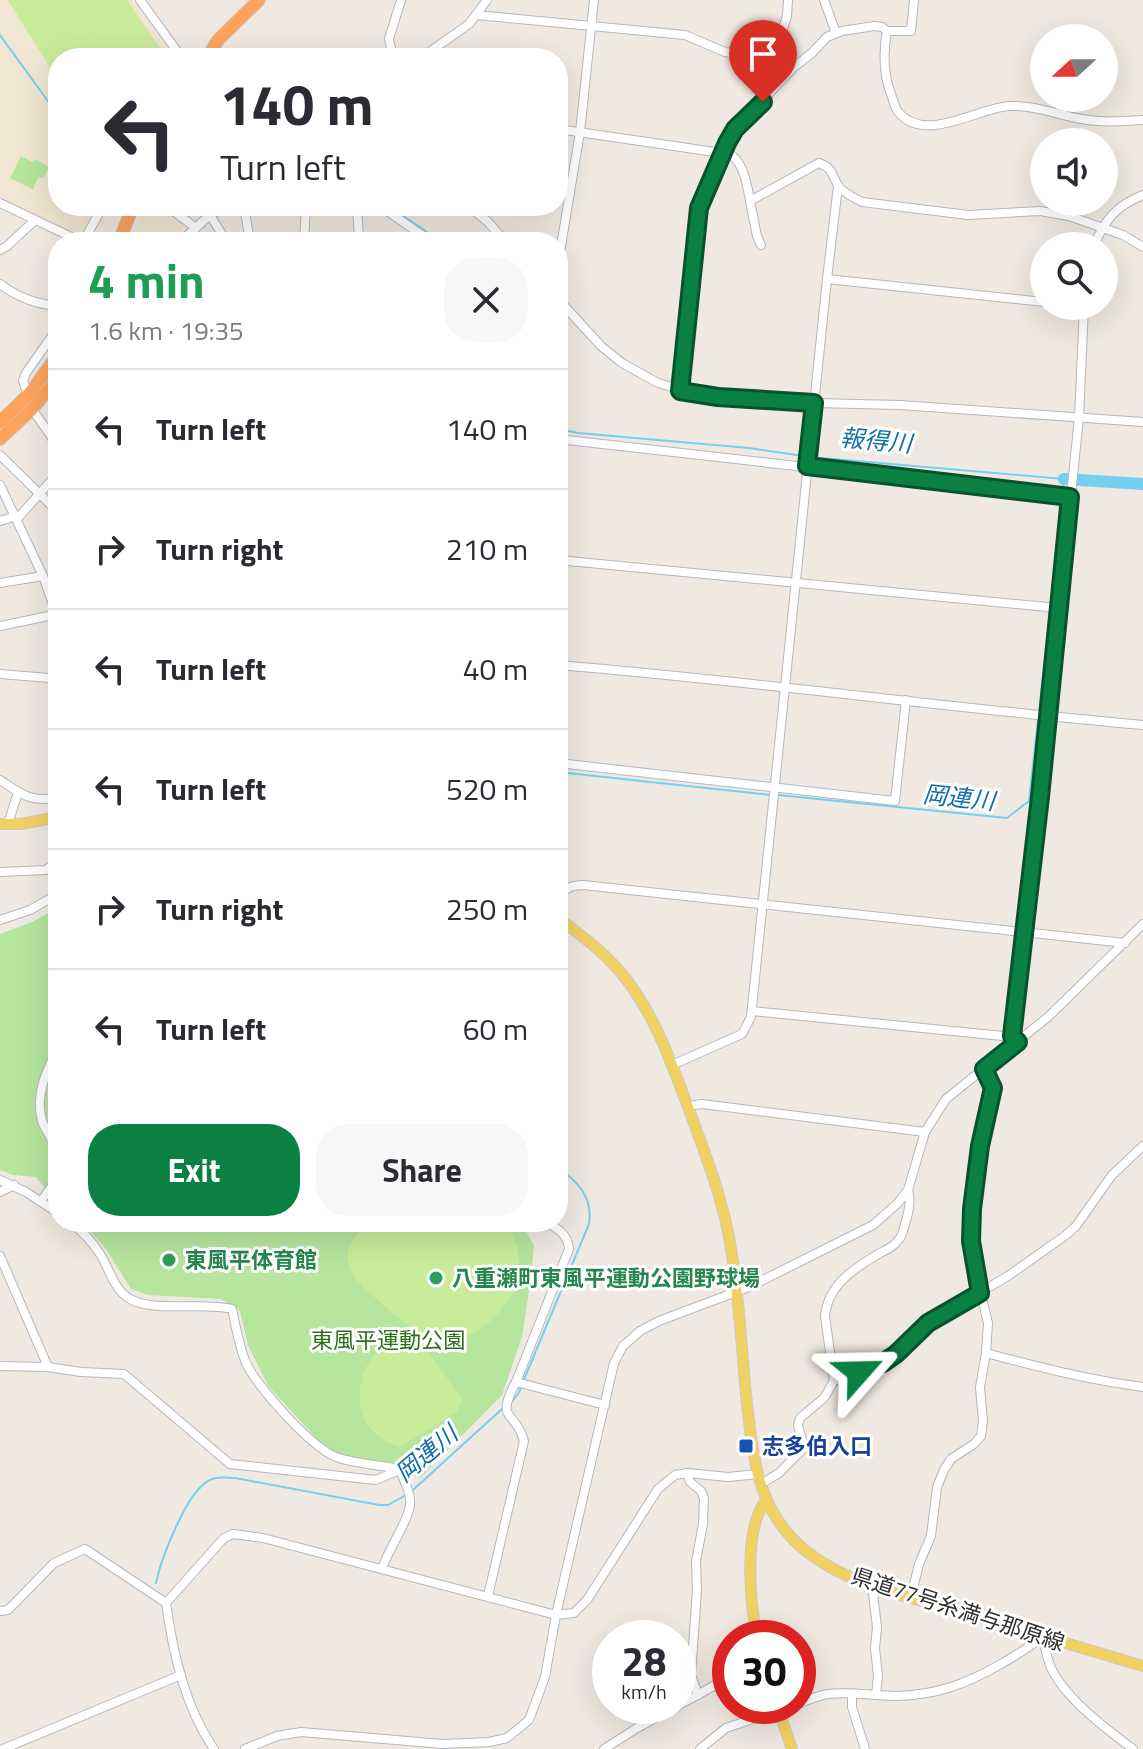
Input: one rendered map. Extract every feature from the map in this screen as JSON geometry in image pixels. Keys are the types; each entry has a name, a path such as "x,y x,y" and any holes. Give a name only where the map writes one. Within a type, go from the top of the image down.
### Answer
{"highway":[{"path":"213,48 246,6 259,0"},
{"path":"0,422 28,395 48,368"},
{"path":"0,439 48,390"}],"main road":[{"path":"4,824 48,819"},
{"name":"県道77号糸満与那原線","path":"568,926 605,956 626,979 652,1019 718,1190 732,1249 753,1451 766,1500 780,1524 800,1547 818,1560 872,1585 1143,1666"},
{"path":"753,1620 751,1551 755,1520 766,1500"},
{"path":"783,1724 792,1749"}],"street":[{"path":"140,0 175,48"},
{"path":"391,48 389,39 401,0"},
{"path":"435,48 469,24 487,0"},
{"path":"568,204 580,132 594,0"},
{"path":"763,102 765,64 780,38 788,0"},
{"path":"824,0 836,33"},
{"path":"680,391 699,208 735,129 827,37 842,31 874,26 887,31 911,31 914,0"},
{"path":"477,15 685,35 725,52 760,58 765,64"},
{"path":"887,31 884,64 888,87 899,114 912,122 938,124 1009,106 1103,122 1143,120"},
{"path":"568,130 715,152 724,150 739,164 748,186 761,245"},
{"path":"750,201 819,163 832,171 838,186 862,202 968,215 1040,211 1069,216 1102,227 1143,247"},
{"path":"672,1065 742,1034 752,1011 838,186"},
{"path":"1100,232 1117,209 1143,195"},
{"path":"0,203 61,232"},
{"path":"180,216 196,228"},
{"path":"191,232 209,216"},
{"path":"394,216 418,232"},
{"path":"481,216 497,232"},
{"path":"0,250 35,220"},
{"path":"827,279 1030,301"},
{"path":"0,284 29,301 48,304"},
{"path":"568,310 601,346 622,363 680,391 718,397 900,405 1143,422"},
{"path":"1015,1039 1079,418 1082,320"},
{"path":"28,395 23,381 26,373 48,342"},
{"path":"32,409 48,432"},
{"path":"568,440 1070,494"},
{"path":"0,455 48,503"},
{"path":"0,521 16,518 48,484"},
{"path":"0,485 47,585"},
{"path":"568,561 1058,608"},
{"path":"0,583 43,576"},
{"path":"0,626 48,617"},
{"path":"568,666 1143,725"},
{"path":"0,674 48,678"},
{"path":"568,764 895,801 906,700"},
{"path":"0,780 36,800 48,799"},
{"path":"4,824 18,792"},
{"path":"0,872 48,868"},
{"path":"568,888 583,885 1125,943"},
{"path":"0,920 30,910 48,900"},
{"path":"245,1749 277,1736 301,1732 478,1746 507,1738 529,1720 545,1677 556,1615 614,1363 623,1346 640,1331 659,1321 737,1292 873,1225 908,1190 925,1132 946,1099 1015,1039 1048,1017 1143,924"},
{"path":"752,1011 1015,1039"},
{"path":"48,1068 42,1080 39,1101 48,1132"},
{"path":"911,1597 919,1564 931,1536 937,1487 944,1470 951,1459 981,1436 980,1387 988,1323 971,1241 980,1146 993,1088 984,1069"},
{"path":"687,1106 702,1104 925,1132"},
{"path":"834,1381 883,1363 928,1323 980,1293 1066,1235 1076,1226 1112,1175 1143,1146"},
{"path":"0,1180 48,1206"},
{"path":"0,1192 14,1185"},
{"path":"166,1603 224,1538 233,1534 263,1538 556,1615 574,1613 587,1600 658,1489 675,1475 687,1473 759,1479 779,1473 804,1448 798,1425 800,1418 824,1398 834,1381 826,1307 841,1279 900,1238 909,1212 908,1190"},
{"path":"41,1201 48,1192"},
{"path":"81,1232 92,1242 119,1289 127,1297 151,1305 220,1306 232,1309 241,1348 254,1377 326,1453 399,1469"},
{"path":"488,1596 524,1441 507,1413 507,1398 569,1249 568,1240 562,1232"},
{"path":"0,1256 48,1367"},
{"path":"986,1353 1061,1374 1143,1387"},
{"path":"0,1366 124,1374 230,1464 376,1480 399,1469"},
{"path":"516,1382 605,1405"},
{"path":"382,1569 411,1503 399,1469"},
{"path":"687,1473 690,1482 704,1498 696,1561 691,1675 698,1695"},
{"path":"0,1611 8,1610 54,1563 85,1549 166,1603 171,1642 181,1675 202,1731 214,1749"},
{"path":"872,1585 877,1627 876,1695"},
{"path":"816,1698 829,1694 919,1695 944,1690 961,1685 1032,1646 1042,1636"},
{"path":"1042,1636 1050,1666 1059,1681 1084,1709 1133,1749"},
{"path":"3,1749 181,1675"},
{"path":"604,1749 712,1687"},
{"path":"852,1694 852,1707 865,1749"},
{"path":"700,1749 726,1728 736,1724"}],"shaded area":[{"path":"0,0 132,0 167,48 48,48 48,216 91,216 82,232 72,232 0,197 0,30 3,27 0,22"},
{"path":"140,216 175,216 184,227 179,232 135,232"}],"green space":[{"path":"8,0 127,0 160,48 48,48 48,65"},
{"path":"21,156 48,166 44,177 38,178 34,190 10,178"},
{"path":"48,913 48,1192 36,1177 13,1175 0,1170 0,934"},
{"name":"東風平運動公園","path":"91,1232 526,1232 534,1246 522,1337 502,1395 420,1478 327,1450 268,1386 248,1345 240,1311 221,1299 148,1295 131,1289 106,1249"},
{"name":"八重瀬町東風平運動公園野球場","path":"360,1232 510,1232 519,1256 514,1293 491,1320 475,1332 444,1338 428,1334 395,1314 358,1281 348,1256 353,1240"},
{"path":"420,1340 462,1399 458,1411 400,1447 383,1439 369,1427 360,1396 364,1374 375,1355 389,1345"}],"waterway":[{"name":"報得川","path":"0,35 48,101"},
{"name":"報得川","path":"403,216 427,232"},
{"name":"報得川","path":"568,431 804,456"},
{"name":"報得川","path":"810,457 1064,479 1063,493"},
{"name":"報得川","path":"1064,479 1143,484"},
{"name":"岡連川","path":"1051,605 1062,500"},
{"name":"岡連川","path":"1039,712 1050,611"},
{"name":"岡連川","path":"778,795 1007,818 1029,801 1038,719"},
{"name":"岡連川","path":"568,773 772,795"},
{"name":"岡連川","path":"523,1382 589,1224 589,1206 583,1192 568,1176"},
{"name":"岡連川","path":"511,1403 521,1388"},
{"name":"岡連川","path":"413,1490 503,1408"},
{"name":"岡連川","path":"156,1583 169,1542 184,1511 201,1486 213,1479 235,1478 379,1505 388,1505 404,1496"}],"place":[{"name":"東風平体育館","path":"169,1260"},
{"name":"八重瀬町東風平運動公園野球場","path":"436,1278"},
{"name":"志多伯入口","path":"746,1446"}],"route":[{"path":"763,102 735,129 699,208 680,391 718,397 814,403 807,466 1070,497 1012,1036 1018,1042 984,1069 993,1088 980,1146 971,1241 980,1293 928,1323 883,1363 859,1372"}]}
